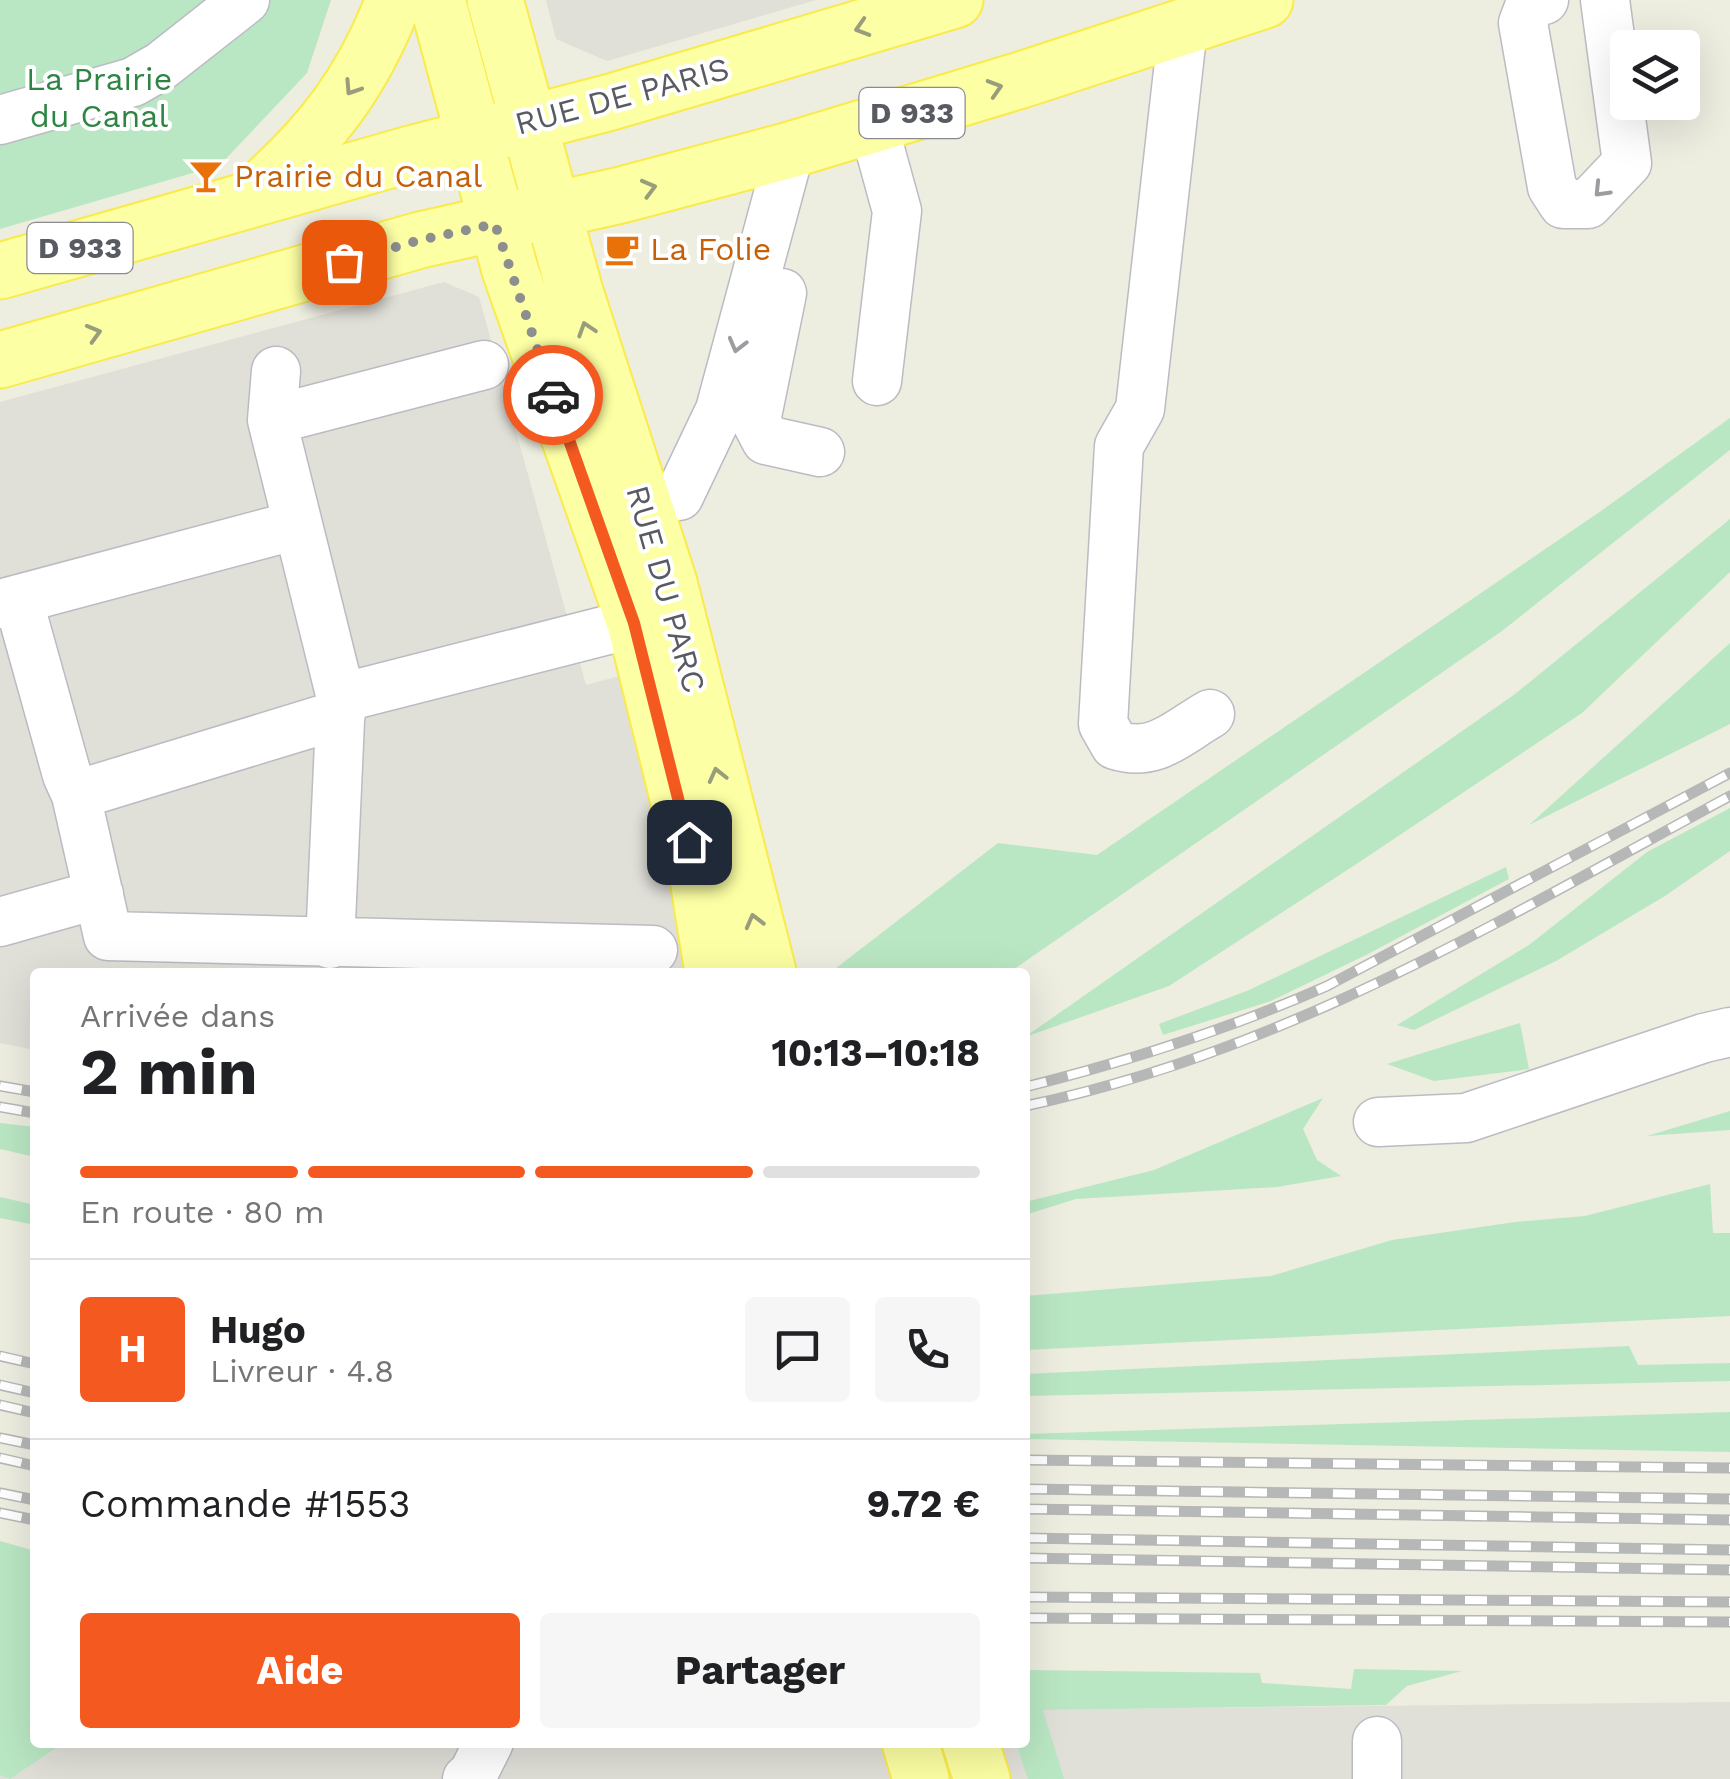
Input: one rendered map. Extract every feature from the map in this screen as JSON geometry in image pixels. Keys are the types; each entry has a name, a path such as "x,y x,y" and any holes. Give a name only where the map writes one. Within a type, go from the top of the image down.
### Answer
{"main road":[{"path":"249,199 309,144 350,92 394,0"},
{"name":"RUE DU PARC","path":"437,0 495,224 719,874 766,968"},
{"name":"RUE DU PARC","path":"495,0 574,292 661,501 669,583 719,874 713,968"},
{"name":"RUE DE PARIS","path":"0,271 471,137 612,102 956,0"},
{"name":"D 933","path":"0,360 420,240 621,195 802,146 1265,0"},
{"path":"912,1748 922,1779"},
{"path":"972,1748 982,1779"}],"lane":[{"path":"0,120 133,82 161,66 245,0"},
{"path":"1544,0 1531,2 1523,23 1552,186 1563,204 1588,204 1628,163 1605,0"},
{"path":"1183,27 1140,409 1119,446 1103,724 1116,744 1131,750 1149,750 1210,714"},
{"path":"873,124 897,210 878,380"},
{"path":"802,146 756,421 766,440 820,452"},
{"path":"723,462 707,512 661,501 720,410 802,146"},
{"path":"272,420 484,365"},
{"path":"276,371 272,420 341,706 330,944"},
{"path":"297,525 9,601 76,795 108,936 653,950"},
{"path":"76,795 341,706 634,623"},
{"path":"0,922 98,894"},
{"path":"1378,1122 1466,1118 1730,1032"},
{"path":"466,1779 486,1748"}],"shaded area":[{"path":"546,0 816,0 607,61 556,39"},
{"path":"444,282 479,297 586,685 627,674 660,821 683,968 30,968 30,1049 0,1043 0,402"},
{"path":"0,1578 30,1719 30,1748 1030,1748 1030,1710 1730,1702 1730,1779 0,1779"}],"green space":[{"name":"La Prairie du Canal","path":"0,0 331,0 307,73 220,165 0,229"},
{"path":"1730,418 1730,450 1502,631 1016,968 836,968 998,843 1097,855 1601,511"},
{"path":"1730,519 1730,572 1582,713 1169,986 1030,1035 1030,1034 1515,694"},
{"path":"1730,643 1730,724 1529,825"},
{"path":"1730,808 1730,851 1665,896 1556,961 1414,1030 1397,1025 1529,945 1647,852"},
{"path":"1506,867 1509,879 1366,955 1271,1001 1163,1035 1159,1024 1249,990"},
{"path":"1520,1023 1529,1069 1434,1081 1387,1064"},
{"path":"1323,1098 1303,1129 1317,1160 1341,1176 1277,1187 1076,1199 1030,1213 1030,1201 1154,1170"},
{"path":"1730,1111 1730,1130 1647,1136"},
{"path":"0,1123 30,1126 30,1156 0,1149"},
{"path":"1710,1184 1713,1233 1730,1233 1730,1316 1030,1350 1030,1296 1271,1276 1392,1240 1585,1216"},
{"path":"0,1197 30,1204 30,1224 0,1218"},
{"path":"1629,1346 1638,1365 1730,1363 1730,1381 1030,1396 1030,1374"},
{"path":"1730,1412 1730,1452 1030,1439 1030,1434"},
{"path":"0,1541 30,1550 30,1748 56,1748 10,1779 0,1775"},
{"path":"1354,1669 1462,1671 1407,1686 1386,1705 1043,1710 1064,1779 1028,1779 1018,1748 1030,1748 1030,1670 1260,1673 1262,1683 1351,1689"}],"railway":[{"path":"1030,1086 1178,1043 1327,986 1730,773"},
{"path":"1030,1105 1121,1082 1302,1017 1474,935 1730,796"},
{"path":"0,1086 30,1091"},
{"path":"0,1107 30,1112"},
{"path":"0,1356 30,1363"},
{"path":"0,1385 30,1392"},
{"path":"0,1405 30,1412"},
{"path":"0,1438 30,1444"},
{"path":"0,1458 30,1465"},
{"path":"1030,1460 1730,1468"},
{"path":"1030,1489 1730,1499"},
{"path":"0,1493 30,1499"},
{"path":"1030,1509 1730,1520"},
{"path":"0,1513 30,1519"},
{"path":"1030,1538 1730,1550"},
{"path":"1030,1558 1730,1570"},
{"path":"1030,1597 1730,1602"},
{"path":"1030,1618 1730,1622"}],"way so far":[{"path":"344,262 495,224 553,395"}],"place":[{"name":"Prairie du Canal","path":"206,176"},
{"name":"La Folie","path":"622,249"}],"route":[{"path":"553,395 634,623 689,842"}]}
